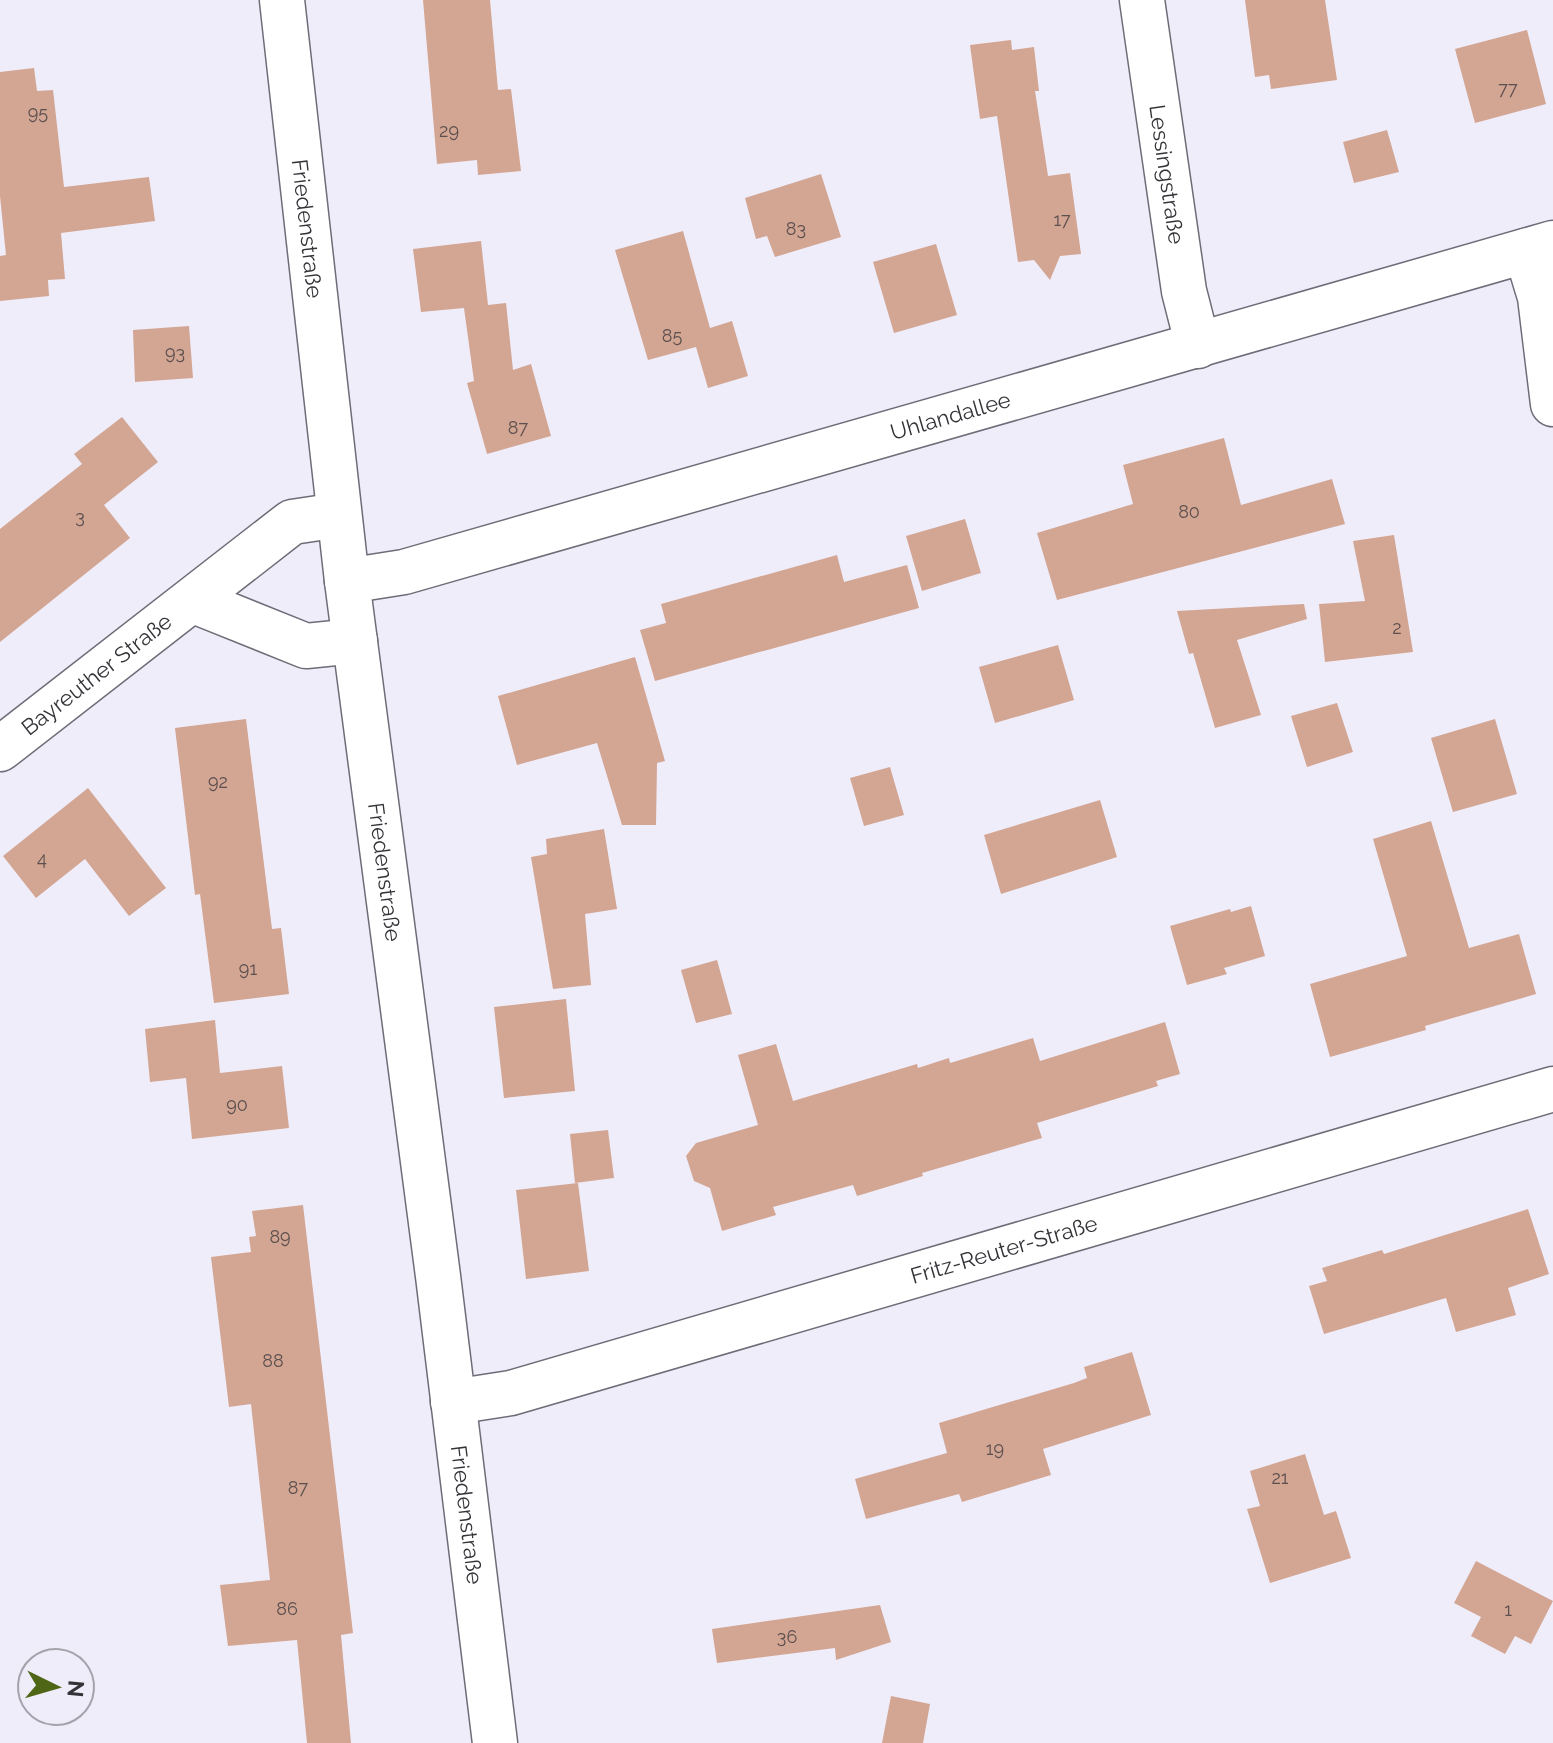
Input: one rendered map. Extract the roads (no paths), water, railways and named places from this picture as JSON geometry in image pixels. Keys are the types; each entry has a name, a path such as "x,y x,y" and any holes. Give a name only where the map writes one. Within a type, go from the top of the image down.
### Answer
{"street":[{"name":"Friedenstraße","path":"282,0 347,581 495,1743"},
{"name":"Lessingstraße","path":"1142,0 1184,291 1198,346"},
{"name":"Uhlandallee","path":"347,581 404,572 1540,247"},
{"path":"1540,247 1540,297 1553,404"},
{"name":"Bayreuther Straße","path":"0,749 292,522 339,515"},
{"name":"Bayreuther Straße","path":"194,601 306,646 355,641"},
{"name":"Fritz-Reuter-Straße","path":"453,1402 511,1393 551,1382 1553,1089"}]}
